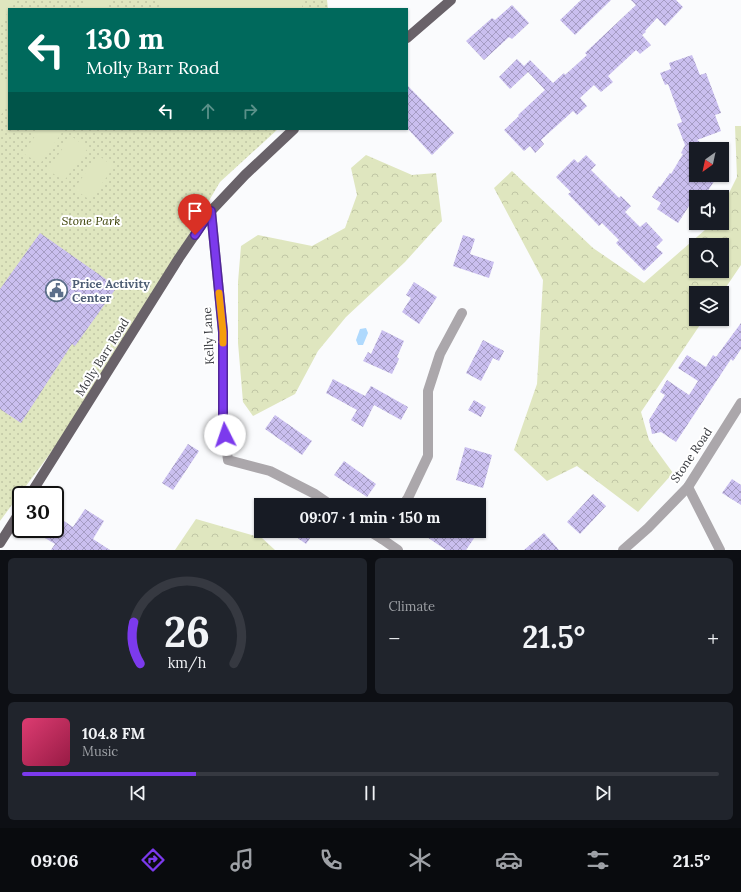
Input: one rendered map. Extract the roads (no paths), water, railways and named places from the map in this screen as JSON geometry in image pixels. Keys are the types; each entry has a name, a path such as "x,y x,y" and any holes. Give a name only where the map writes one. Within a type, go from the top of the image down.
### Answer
{"main road":[{"path":"408,37 450,0"},
{"name":"Molly Barr Road","path":"36,486 179,258 211,211 245,174 293,130"},
{"path":"0,543 12,524"}],"street":[{"name":"Kelly Lane","path":"211,211 223,332 223,422 228,460 270,471 321,498"},
{"path":"408,498 428,456 428,391 440,354 462,313"},
{"name":"Stone Road","path":"623,550 648,528 688,487 741,404"},
{"path":"688,487 720,550"},
{"path":"387,538 398,550"}],"water":[{"path":"366,328 368,333 363,345 358,345 356,340 360,329"}],"place":[{"name":"Price Activity Center","path":"57,290"}],"park label":[{"name":"Stone Park","path":"91,220"}]}
